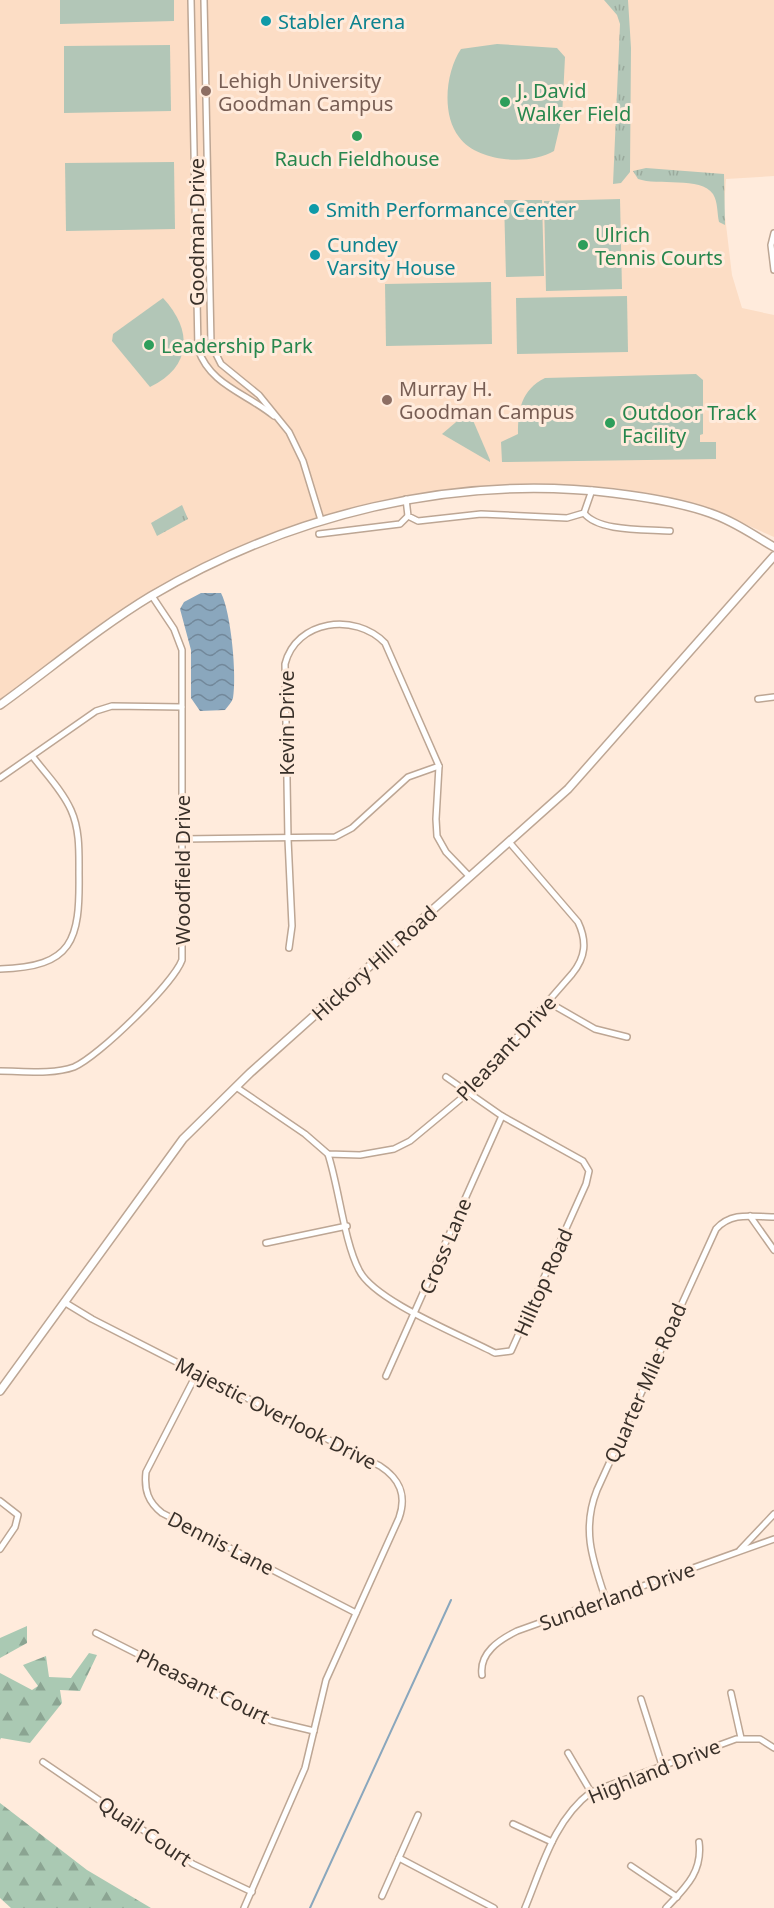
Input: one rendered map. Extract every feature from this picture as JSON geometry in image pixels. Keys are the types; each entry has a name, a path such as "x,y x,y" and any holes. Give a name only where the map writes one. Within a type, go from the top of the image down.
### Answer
{"street":[{"name":"Goodman Drive","path":"191,0 198,348 206,367 215,378 264,408 282,422"},
{"name":"Goodman Drive","path":"204,0 210,339 215,355 221,364 259,395 282,422 303,461 321,520"},
{"path":"774,233 771,245 774,270"},
{"path":"0,705 104,628 152,596 231,555 321,520 406,499 513,489 592,490 679,503 711,513 774,547"},
{"path":"584,513 592,490"},
{"path":"406,499 408,516"},
{"path":"408,516 424,522 481,514 567,518 584,513"},
{"path":"584,513 588,519 600,525 670,531"},
{"path":"319,534 400,524 408,516"},
{"name":"Hickory Hill Road","path":"0,1391 173,1150 236,1087 568,789 774,556"},
{"name":"Woodfield Drive","path":"0,1071 52,1071 81,1063 174,976 183,951 182,650 179,639 152,596"},
{"name":"Kevin Drive","path":"289,948 292,926 285,664 293,644 308,631 322,626 356,626 379,637 389,649 439,766 437,836 446,852 470,877"},
{"path":"758,699 774,697"},
{"path":"0,778 33,757 82,719 104,708 182,706"},
{"path":"0,969 35,966 51,959 68,945 79,918 79,845 76,823 68,802 33,757"},
{"path":"183,839 325,838 343,834 408,777 439,766"},
{"name":"Pleasant Drive","path":"328,1154 360,1155 402,1145 469,1092 581,961 585,946 578,922 510,843"},
{"path":"548,1002 595,1029 627,1037"},
{"name":"Hilltop Road","path":"328,1154 355,1261 365,1280 386,1297 495,1353 511,1351 590,1171 583,1161 502,1116 446,1077"},
{"path":"236,1087 305,1134 328,1154"},
{"name":"Cross Lane","path":"386,1376 502,1116"},
{"name":"Quarter Mile Road","path":"606,1600 588,1540 590,1514 596,1492 709,1241 725,1220 735,1216 774,1217"},
{"path":"750,1216 774,1250"},
{"path":"266,1243 347,1226"},
{"name":"Majestic Overlook Drive","path":"64,1302 74,1310 380,1466 398,1482 403,1494 402,1509 326,1680 305,1768 244,1908"},
{"name":"Dennis Lane","path":"197,1373 146,1472 146,1489 150,1502 162,1513 356,1613"},
{"path":"0,1502 18,1515 15,1527 0,1549"},
{"path":"737,1553 774,1514"},
{"name":"Sunderland Drive","path":"482,1675 481,1665 485,1657 509,1635 774,1539"},
{"name":"Pheasant Court","path":"96,1633 254,1713 272,1721 314,1731"},
{"path":"731,1694 741,1738"},
{"path":"641,1699 662,1765"},
{"name":"Highland Drive","path":"525,1908 552,1842 567,1814 591,1792 741,1738 760,1740 774,1748"},
{"path":"568,1753 591,1792"},
{"name":"Quail Court","path":"43,1762 193,1864 252,1892"},
{"path":"382,1896 418,1815"},
{"path":"513,1824 552,1842"},
{"path":"666,1908 698,1868 699,1842"},
{"path":"399,1858 494,1908"},
{"path":"632,1866 677,1897"}],"shaded area":[{"name":"Murray H. Goodman Campus","path":"0,0 774,0 774,176 726,179 724,208 732,275 742,308 774,315 774,537 713,510 682,501 616,488 512,485 394,498 278,531 192,570 134,602 0,701"}],"green space":[{"path":"60,0 174,0 174,21 60,24"},
{"path":"604,0 628,0 631,48 630,172 621,183 613,184 620,24 617,15"},
{"name":"J. David Walker Field","path":"497,44 557,48 565,57 562,117 554,151 531,159 504,159 490,156 467,145 453,128 448,93 449,80 456,58 461,49"},
{"path":"170,45 171,111 64,113 64,46"},
{"path":"174,162 175,229 66,231 65,163"},
{"path":"646,168 724,174 725,225 719,222 715,197 707,188 689,183 638,179 633,171"},
{"name":"Ulrich Tennis Courts","path":"620,199 622,289 546,291 544,201"},
{"path":"504,200 542,200 544,276 506,277"},
{"path":"491,282 492,344 386,346 385,284"},
{"path":"627,296 628,352 517,354 516,298"},
{"name":"Leadership Park","path":"163,298 180,323 184,347 174,369 164,379 150,387 112,341 113,334"},
{"name":"Outdoor Track Facility","path":"696,374 703,380 703,434 700,435 700,442 716,442 716,459 502,462 501,442 518,434 522,401 531,388 545,378"},
{"path":"469,411 490,460 490,462 442,434"},
{"path":"182,505 188,519 157,536 151,523"},
{"path":"27,1626 27,1643 0,1658 0,1638"},
{"path":"89,1653 97,1655 80,1691 60,1690 62,1703 30,1743 1,1738 0,1740 0,1673 32,1690 38,1686 23,1665 46,1656 49,1677 71,1678"},
{"path":"0,1803 87,1870 151,1908 11,1908 0,1898"}],"water":[{"path":"201,593 221,593 228,614 234,688 232,700 225,710 200,711 191,698 191,650 180,609 184,602"}],"waterway":[{"path":"310,1908 451,1600"}],"place":[{"name":"Stabler Arena","path":"266,21"},
{"name":"Lehigh University Goodman Campus","path":"206,91"},
{"name":"J. David Walker Field","path":"505,102"},
{"name":"Rauch Fieldhouse","path":"357,136"},
{"name":"Smith Performance Center","path":"314,209"},
{"name":"Ulrich Tennis Courts","path":"583,245"},
{"name":"Cundey Varsity House","path":"315,255"},
{"name":"Leadership Park","path":"149,345"},
{"name":"Murray H. Goodman Campus","path":"387,400"},
{"name":"Outdoor Track Facility","path":"610,423"}]}
